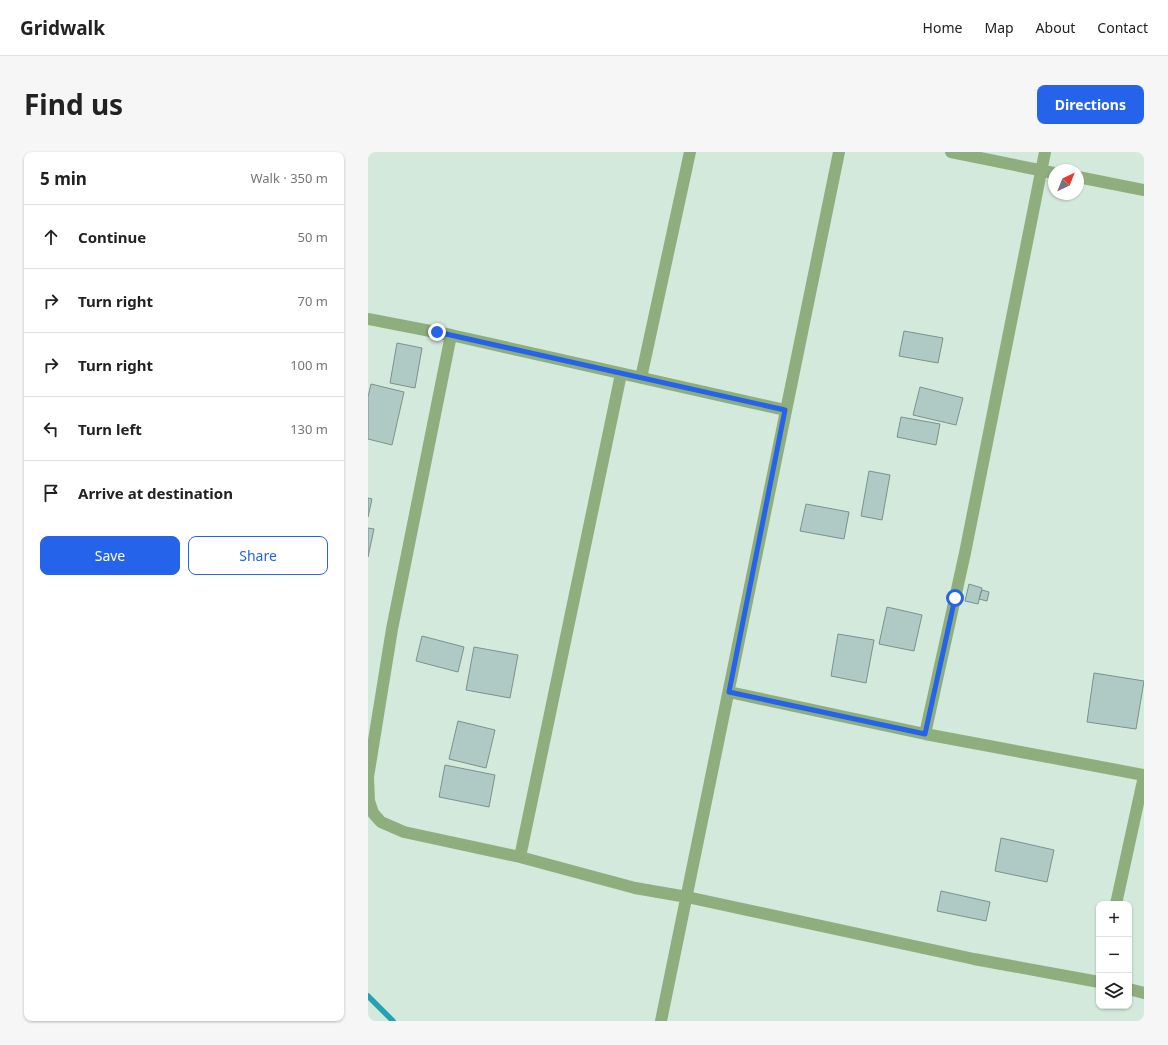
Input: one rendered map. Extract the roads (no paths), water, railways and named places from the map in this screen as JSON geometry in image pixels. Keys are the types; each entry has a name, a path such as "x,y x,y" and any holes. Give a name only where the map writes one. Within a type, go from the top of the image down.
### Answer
{"street":[{"path":"641,378 690,152"},
{"path":"661,1021 839,152"},
{"path":"951,152 1048,171"},
{"path":"925,734 965,552 1045,152"},
{"path":"1084,178 1144,190"},
{"path":"368,319 451,335 785,410"},
{"path":"451,335 392,629 368,777 369,801 373,813 381,822 404,832 520,857 635,888 687,897 974,958 1096,981"},
{"path":"520,857 621,374"},
{"path":"729,692 925,734 1144,776 1117,901"},
{"path":"1132,990 1144,993"}],"waterway":[{"path":"368,996 393,1021"}]}
